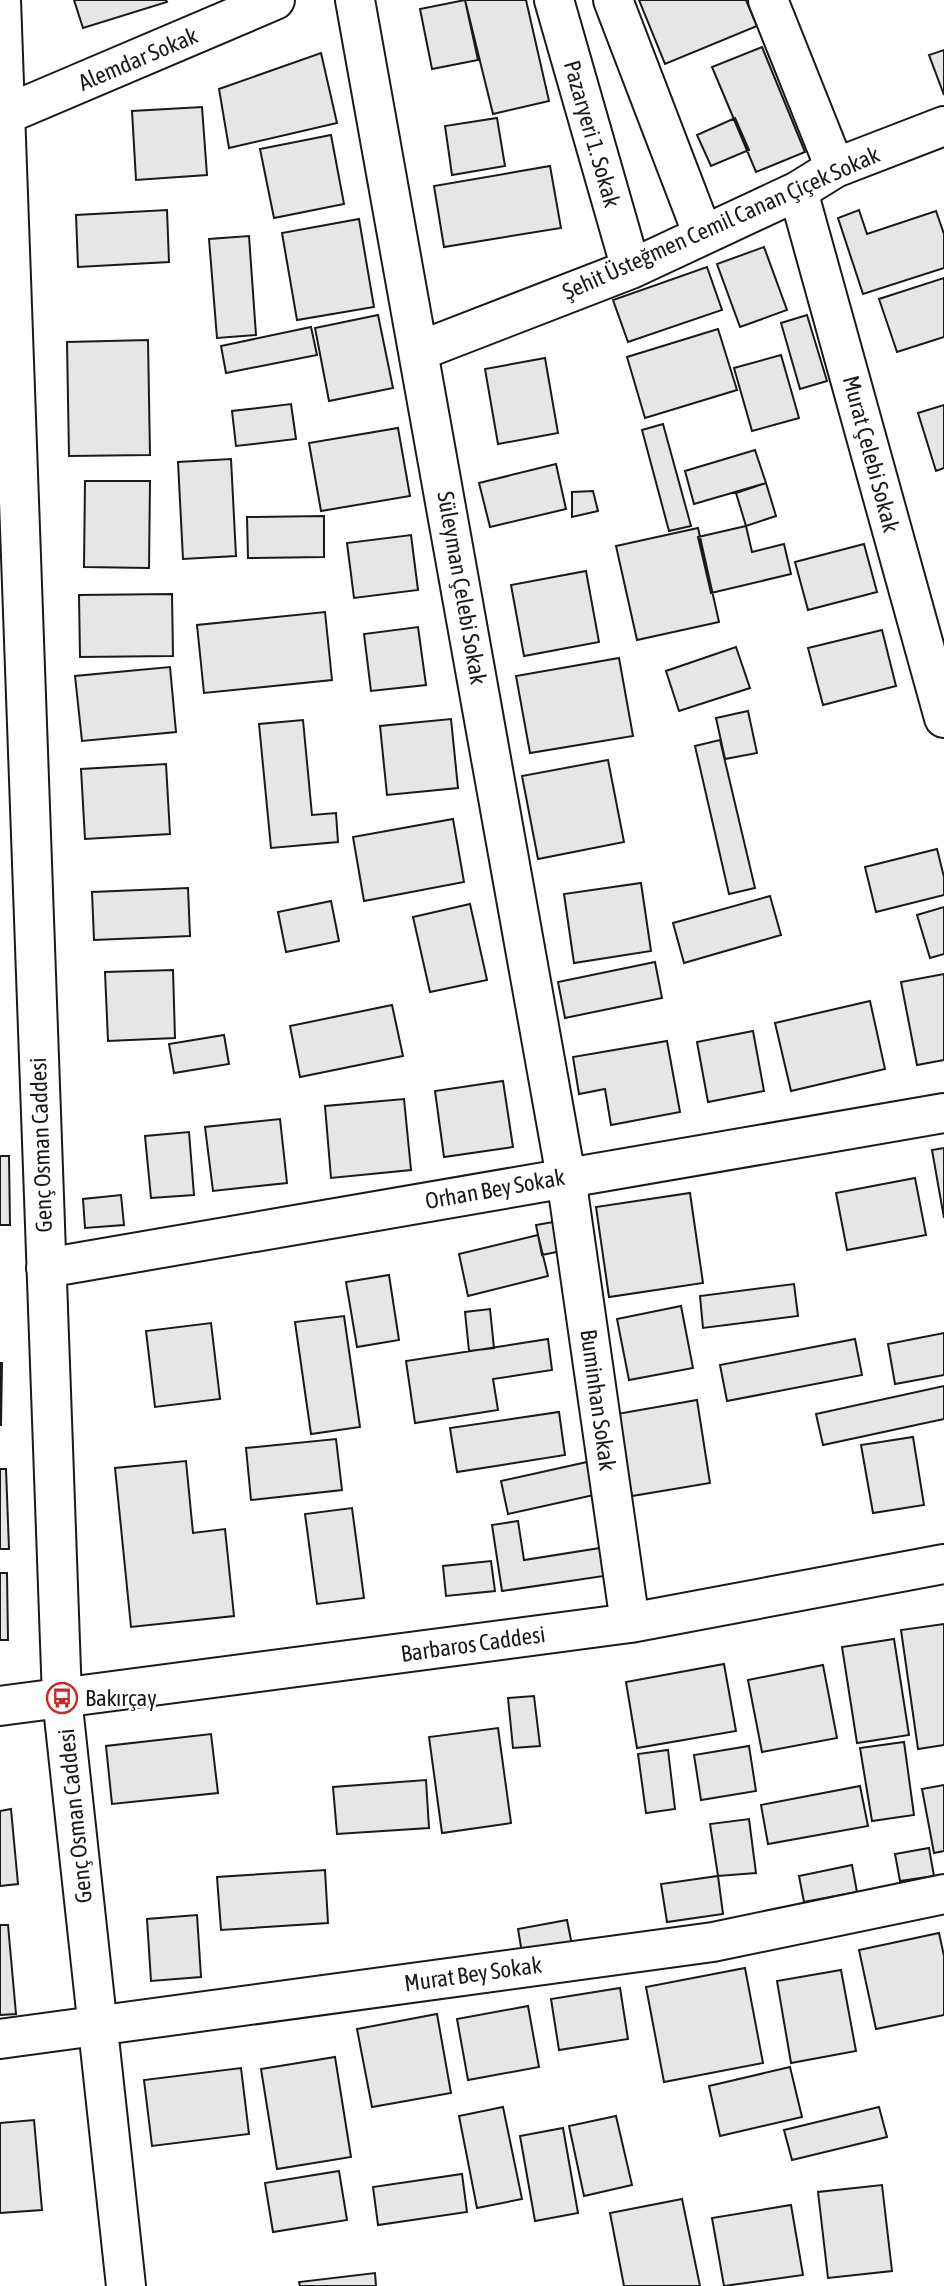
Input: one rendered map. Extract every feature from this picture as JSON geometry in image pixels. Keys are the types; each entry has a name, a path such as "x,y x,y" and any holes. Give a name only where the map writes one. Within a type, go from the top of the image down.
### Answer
{"street":[{"name":"Genç Osman Caddesi","path":"1,0 3,117 62,1698 126,2286"},
{"name":"Alemdar Sokak","path":"3,117 275,0"},
{"name":"Süleyman Çelebi Sokak","path":"355,0 566,1177"},
{"name":"Pazaryeri 1. Sokak","path":"554,0 631,269"},
{"path":"614,0 704,235"},
{"path":"768,0 835,168"},
{"name":"Şehit Üsteğmen Cemil Canan Çiçek Sokak","path":"419,351 631,269 798,191 835,168 944,125"},
{"name":"Murat Çelebi Sokak","path":"798,191 944,718"},
{"name":"Orhan Bey Sokak","path":"46,1268 944,1113"},
{"name":"Buminhan Sokak","path":"566,1177 630,1623"},
{"name":"Barbaros Caddesi","path":"0,1706 630,1623 944,1564"},
{"name":"Murat Bey Sokak","path":"0,2039 713,1942 944,1894"}],"building":[{"path":"74,0 166,0 167,2 83,28"},
{"path":"465,0 526,0 549,101 493,114"},
{"path":"465,0 478,60 432,69 420,9"},
{"path":"639,0 746,0 757,26 665,64"},
{"path":"762,47 805,152 756,172 712,67"},
{"path":"944,50 944,95 929,55"},
{"path":"321,53 337,123 229,148 219,89"},
{"path":"202,107 207,175 136,180 132,111"},
{"path":"497,118 505,166 452,175 445,126"},
{"path":"735,118 749,150 711,166 697,135"},
{"path":"331,135 344,204 274,218 260,149"},
{"path":"550,166 561,228 444,247 434,186"},
{"path":"167,210 169,262 78,267 76,215"},
{"path":"859,210 867,234 936,211 944,234 944,268 863,294 838,218"},
{"path":"359,219 374,307 297,320 282,233"},
{"path":"249,236 256,335 217,338 209,239"},
{"path":"764,247 787,310 740,327 717,264"},
{"path":"707,267 722,310 628,342 613,300"},
{"path":"944,278 944,337 897,352 879,299"},
{"path":"378,315 393,388 329,401 315,328"},
{"path":"807,315 827,381 800,389 781,323"},
{"path":"311,327 317,355 226,373 221,346"},
{"path":"718,329 737,390 645,418 627,357"},
{"path":"148,340 150,455 69,456 67,342"},
{"path":"781,355 799,418 752,431 734,368"},
{"path":"545,358 558,433 498,444 485,369"},
{"path":"291,404 296,439 236,446 232,411"},
{"path":"944,405 944,468 936,471 918,413"},
{"path":"663,424 691,526 669,531 642,430"},
{"path":"398,428 410,496 321,511 309,443"},
{"path":"755,450 766,483 694,504 685,471"},
{"path":"231,459 236,556 183,559 178,462"},
{"path":"556,464 566,509 490,527 479,483"},
{"path":"85,481 150,481 149,568 84,567"},
{"path":"766,483 776,516 746,526 736,493"},
{"path":"593,491 598,511 572,517 572,492"},
{"path":"324,516 324,557 248,558 247,517"},
{"path":"746,526 752,552 784,544 791,574 711,593 698,537"},
{"path":"698,528 719,622 637,640 616,546"},
{"path":"411,535 418,590 354,598 347,543"},
{"path":"864,544 877,592 808,610 795,562"},
{"path":"586,571 599,642 524,656 511,585"},
{"path":"172,594 173,656 80,657 79,595"},
{"path":"325,612 332,680 204,693 197,625"},
{"path":"418,627 426,685 371,691 364,634"},
{"path":"882,630 896,686 823,705 808,648"},
{"path":"736,647 750,688 679,711 666,671"},
{"path":"619,658 633,736 530,753 516,676"},
{"path":"170,667 176,732 82,741 75,676"},
{"path":"748,711 757,753 725,759 716,718"},
{"path":"451,719 458,788 387,795 380,726"},
{"path":"303,720 312,815 336,813 338,842 271,848 259,724"},
{"path":"720,740 755,888 729,894 695,746"},
{"path":"608,760 624,842 538,859 522,776"},
{"path":"166,764 170,834 85,839 81,769"},
{"path":"453,819 464,882 364,901 353,837"},
{"path":"937,849 944,877 944,895 876,912 865,867"},
{"path":"641,883 651,951 574,963 564,894"},
{"path":"188,888 190,936 94,940 92,892"},
{"path":"770,896 781,935 684,963 673,923"},
{"path":"331,901 339,941 286,952 278,912"},
{"path":"470,904 487,980 430,992 413,917"},
{"path":"944,907 944,954 930,958 917,915"},
{"path":"655,962 662,998 565,1018 558,982"},
{"path":"173,970 175,1038 108,1041 105,972"},
{"path":"944,974 944,1060 917,1065 901,982"},
{"path":"870,1001 885,1069 791,1091 775,1023"},
{"path":"392,1005 403,1056 300,1077 290,1026"},
{"path":"753,1031 764,1091 708,1102 697,1042"},
{"path":"224,1035 229,1064 174,1073 169,1044"},
{"path":"667,1041 680,1112 611,1125 605,1089 579,1094 573,1057"},
{"path":"503,1081 513,1147 444,1157 435,1091"},
{"path":"404,1099 411,1170 331,1178 325,1106"},
{"path":"280,1119 287,1183 213,1191 205,1127"},
{"path":"189,1132 194,1195 151,1198 145,1136"},
{"path":"944,1148 944,1218 932,1150"},
{"path":"0,1156 9,1156 10,1225 0,1225"},
{"path":"915,1178 926,1235 847,1250 836,1193"},
{"path":"690,1193 703,1283 609,1297 596,1207"},
{"path":"121,1195 124,1225 85,1228 83,1199"},
{"path":"565,1220 571,1249 542,1255 536,1225"},
{"path":"538,1235 548,1276 468,1296 459,1254"},
{"path":"389,1275 399,1340 357,1347 346,1282"},
{"path":"794,1284 798,1316 703,1328 700,1296"},
{"path":"681,1306 693,1368 629,1380 617,1319"},
{"path":"490,1309 494,1348 469,1351 465,1312"},
{"path":"344,1316 360,1427 311,1434 295,1322"},
{"path":"211,1323 220,1399 155,1407 146,1331"},
{"path":"944,1333 944,1375 895,1384 888,1344"},
{"path":"548,1339 552,1370 493,1379 498,1410 415,1423 406,1361"},
{"path":"855,1339 862,1375 727,1401 720,1365"},
{"path":"2,1363 1,1425 0,1425"},
{"path":"944,1386 944,1419 823,1445 816,1414"},
{"path":"697,1400 710,1483 632,1496 617,1414"},
{"path":"559,1412 565,1455 457,1472 450,1428"},
{"path":"913,1437 924,1505 873,1513 861,1445"},
{"path":"336,1439 342,1490 251,1500 246,1448"},
{"path":"186,1461 193,1533 225,1529 234,1616 131,1627 115,1468"},
{"path":"587,1462 594,1495 508,1514 501,1481"},
{"path":"0,1469 6,1469 9,1549 0,1549"},
{"path":"352,1508 364,1598 317,1604 305,1514"},
{"path":"518,1521 524,1560 600,1548 604,1576 502,1591 492,1525"},
{"path":"491,1561 495,1591 446,1596 443,1566"},
{"path":"0,1573 7,1573 8,1640 0,1640"},
{"path":"944,1624 944,1745 918,1749 901,1630"},
{"path":"894,1639 909,1735 857,1743 842,1647"},
{"path":"724,1664 736,1731 637,1748 626,1682"},
{"path":"823,1665 837,1738 762,1752 748,1680"},
{"path":"534,1696 540,1746 513,1748 508,1698"},
{"path":"498,1728 511,1823 442,1833 429,1737"},
{"path":"211,1734 218,1793 112,1804 106,1746"},
{"path":"904,1742 914,1815 872,1821 860,1748"},
{"path":"749,1746 756,1791 701,1800 694,1755"},
{"path":"668,1750 675,1809 646,1813 638,1754"},
{"path":"426,1780 429,1828 337,1834 333,1787"},
{"path":"944,1785 944,1851 934,1853 922,1789"},
{"path":"860,1786 868,1826 768,1844 761,1805"},
{"path":"11,1809 18,1884 0,1886 0,1811"},
{"path":"749,1819 756,1873 718,1876 710,1824"},
{"path":"929,1848 934,1876 900,1881 895,1854"},
{"path":"852,1865 857,1892 804,1902 799,1876"},
{"path":"325,1870 328,1923 221,1930 217,1877"},
{"path":"718,1876 723,1914 667,1922 661,1884"},
{"path":"197,1915 201,1977 151,1981 147,1919"},
{"path":"567,1920 572,1945 522,1953 518,1929"},
{"path":"0,1925 8,1925 16,2014 0,2015"},
{"path":"939,1933 944,1956 944,2015 876,2029 859,1950"},
{"path":"745,1968 763,2063 664,2082 646,1987"},
{"path":"841,1970 856,2051 791,2063 777,1981"},
{"path":"620,1988 628,2039 559,2050 551,1999"},
{"path":"528,2006 539,2067 468,2080 457,2019"},
{"path":"437,2014 451,2093 372,2107 357,2029"},
{"path":"335,2057 351,2157 277,2169 261,2069"},
{"path":"790,2067 802,2117 720,2136 709,2086"},
{"path":"241,2068 249,2134 152,2146 144,2080"},
{"path":"503,2107 522,2199 477,2208 459,2116"},
{"path":"879,2107 887,2137 792,2160 784,2130"},
{"path":"616,2116 632,2185 584,2196 569,2126"},
{"path":"34,2120 42,2210 0,2213 0,2123"},
{"path":"563,2128 578,2213 535,2221 520,2136"},
{"path":"339,2171 347,2220 273,2232 265,2183"},
{"path":"462,2174 467,2212 378,2225 373,2187"},
{"path":"882,2185 892,2271 828,2278 818,2192"},
{"path":"682,2199 700,2286 624,2286 610,2213"},
{"path":"791,2205 803,2275 724,2286 712,2218"},
{"path":"375,2273 376,2286 300,2286 299,2282"}],"place":[{"name":"Bakırçay","path":"62,1698"}]}
